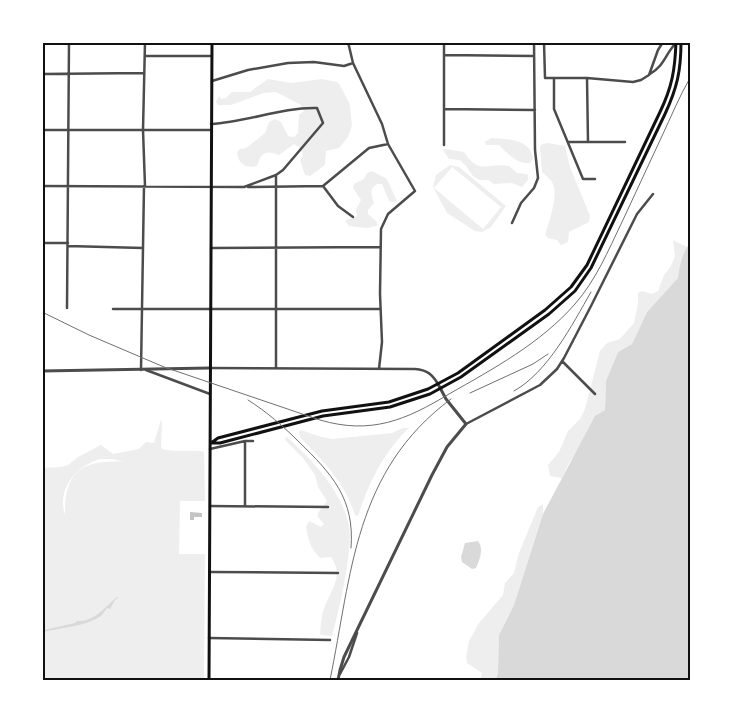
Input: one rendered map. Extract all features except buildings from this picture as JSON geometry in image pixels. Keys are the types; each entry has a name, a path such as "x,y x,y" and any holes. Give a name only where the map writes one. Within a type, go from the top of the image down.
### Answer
{"main road":[{"path":"209,680 212,42"},
{"path":"210,443 220,443 323,416 390,407 421,398 466,374 549,314 575,291 596,259 674,96 680,70 681,42"},
{"path":"210,443 218,438 322,411 374,405 400,399 438,384 463,370 546,310 571,287 592,257 671,89 675,69 676,43"}],"street":[{"path":"68,308 69,42"},
{"path":"141,370 145,42"},
{"path":"348,42 353,64 377,114 388,144 415,191 394,208 384,220 381,229 380,309 382,342 379,369"},
{"path":"444,42 444,145"},
{"path":"512,223 524,198 534,188 538,178 535,150 534,42"},
{"path":"544,42 545,78 587,78 633,82 641,80 658,70 676,43"},
{"path":"649,75 663,42"},
{"path":"445,55 534,56"},
{"path":"145,56 212,56"},
{"path":"212,80 248,70 288,63 314,62 344,66 353,64"},
{"path":"42,74 144,73"},
{"path":"554,78 554,109 583,179 595,179"},
{"path":"587,78 588,142"},
{"path":"212,124 238,121 292,109 318,109 323,123 288,166 276,175 244,186"},
{"path":"444,109 535,110"},
{"path":"42,130 212,130"},
{"path":"568,142 625,142"},
{"path":"42,186 323,186 369,148 388,144"},
{"path":"276,175 276,368"},
{"path":"323,186 338,206 353,217"},
{"path":"338,679 342,661 443,453 466,424 540,386 562,361 637,214 653,194"},
{"path":"42,243 143,248"},
{"path":"211,248 380,247"},
{"path":"113,309 380,309"},
{"path":"562,361 595,394"},
{"path":"42,371 210,368 423,369 430,373 446,399 466,424"},
{"path":"146,370 210,394"},
{"path":"245,441 245,506"},
{"path":"210,449 253,441"},
{"path":"210,506 328,507"},
{"path":"210,572 338,573"},
{"path":"209,638 330,640"}],"shaded area":[{"path":"268,79 291,83 322,79 337,82 350,105 352,126 348,137 339,148 326,151 325,165 310,176 305,175 300,160 303,155 299,147 294,144 279,155 265,153 260,158 257,166 249,167 243,165 239,160 237,152 240,149 246,148 265,133 269,122 275,119 281,122 288,136 294,137 298,133 299,115 304,111 301,105 276,92 263,93 231,105 218,105 216,102 219,96 221,99 226,98 232,92 250,92"},
{"path":"491,138 517,141 527,147 533,158 530,163 521,162 509,155 499,145 486,145 485,142"},
{"path":"548,143 565,146 570,167 590,216 589,222 569,232 568,242 561,245 557,240 548,238 545,235 552,210 554,189 550,179 542,172 540,147 542,144"},
{"path":"443,150 464,152 474,164 479,166 509,166 517,173 528,175 528,180 522,187 512,183 494,184 488,180 479,180 473,176 460,160 449,159"},
{"path":"450,165 459,167 506,206 491,227 482,232 475,231 447,213 433,187 436,175","holes":["452,167 501,207 483,229 434,188"]},
{"path":"372,171 387,179 397,201 389,201 382,184 377,184 372,191 374,203 368,210 368,214 378,225 367,228 349,226 345,221 355,218 357,215 356,210 361,200 353,188 354,184 364,179 367,173"},
{"path":"673,240 687,247 678,278 647,312 632,344 618,352 606,381 605,410 569,463 562,478 550,476 548,465 559,452 568,431 580,419 585,409 600,351 607,343 620,339 634,323 638,293 642,291 652,294 658,291 664,275 671,266 675,256"},
{"path":"690,243 690,680 496,680 499,635 514,605 543,514 595,416 605,410 606,381 618,352 632,344 647,312 678,278 683,255"},
{"path":"161,420 161,448 204,452 205,501 180,501 179,554 205,554 204,680 43,680 42,468 68,465 78,457 101,445 113,454 139,449 146,442 154,443","holes":["100,459 113,459 123,462 96,463 86,466 78,472 72,479 68,489 65,515 64,496 70,480 76,473 83,467 91,463"]},
{"path":"403,428 409,428 384,458 367,491 358,516 355,515 339,482 300,437 299,432 301,430 332,439 392,433"},
{"path":"287,437 307,456 333,488 340,500 349,526 350,537 347,565 342,597 332,636 321,635 320,633 323,612 335,583 337,571 331,557 320,558 314,551 306,527 309,521 321,527 324,524 318,517 318,513 327,501 318,487 315,475 303,458 287,442 285,439"},
{"path":"543,504 543,514 514,605 499,635 496,680 480,680 482,673 467,663 466,657 469,641 479,623 503,595 505,583 514,573 519,553 538,507"},
{"path":"478,541 481,547 481,554 476,568 472,569 462,562 461,557 465,543"},
{"path":"117,597 110,609 107,608 98,618 83,624 43,632 44,630 94,617"}],"railway":[{"path":"42,312 89,335 164,367 320,420 356,426 372,425 403,418 433,403 516,354 547,331 575,304 589,285 607,254 690,78"},
{"path":"514,391 526,383 548,360 567,333 591,292"},
{"path":"470,393 533,364 548,354"},
{"path":"330,680 352,563 362,526 376,491 394,458 419,427 451,399"},
{"path":"248,400 287,430 322,465 331,477 345,501 349,515 351,548"}]}
